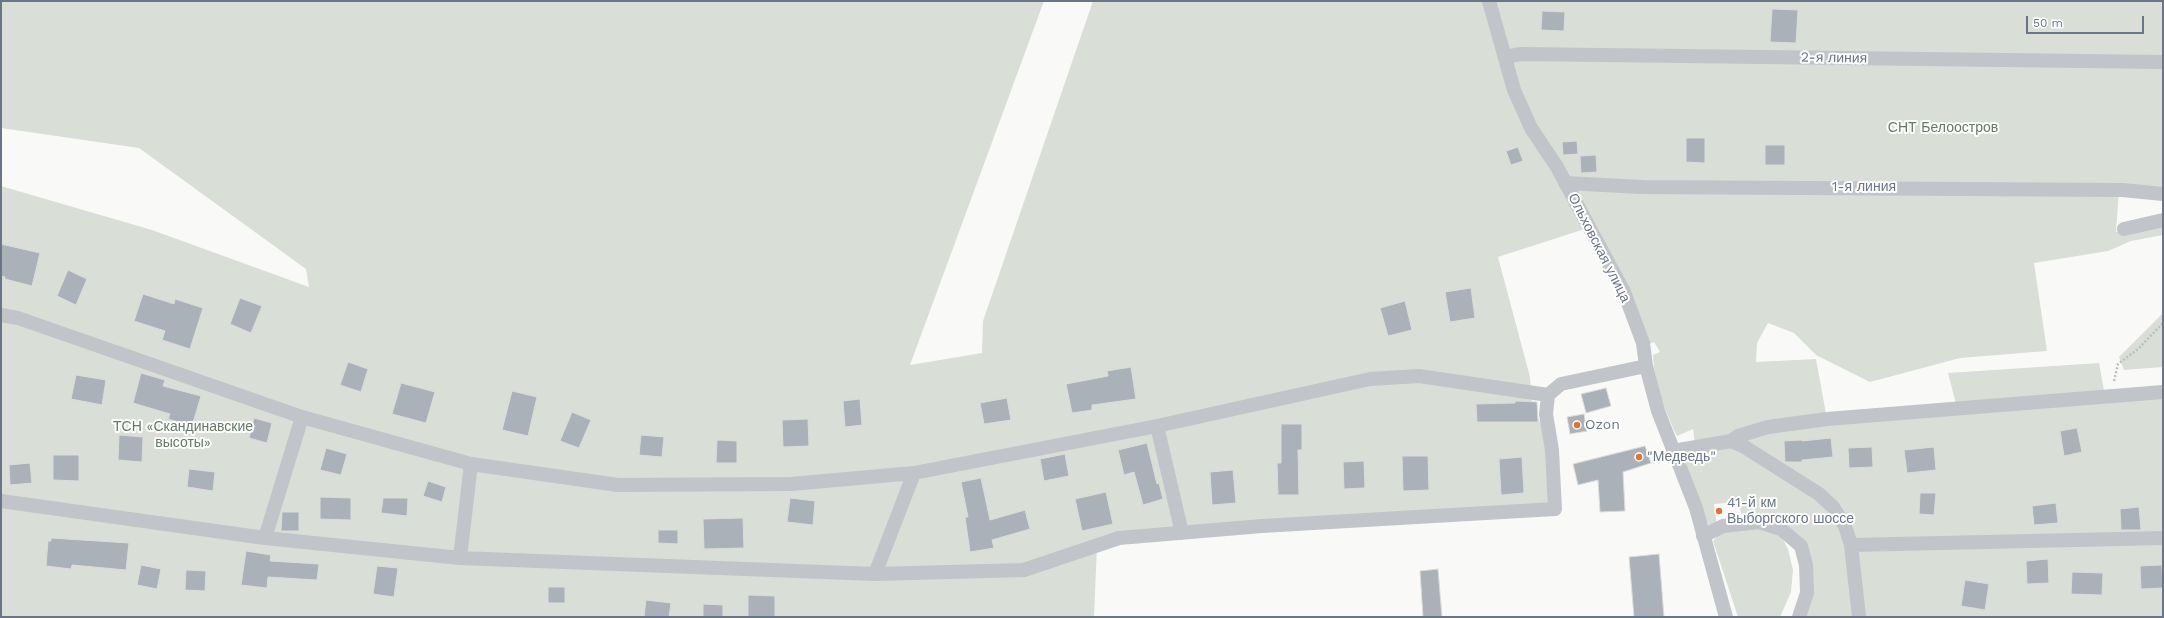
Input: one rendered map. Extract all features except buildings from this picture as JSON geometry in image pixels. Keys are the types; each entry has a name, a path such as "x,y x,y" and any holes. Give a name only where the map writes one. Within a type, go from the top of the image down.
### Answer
{"street":[{"name":"Ольховская улица","path":"1489,1 1514,90 1531,128 1557,167 1624,292 1643,343 1646,366 1658,411 1696,508 1726,617"},
{"name":"2-я линия","path":"1505,57 1521,54 2163,62"},
{"name":"1-я линия","path":"1565,183 1642,187 2122,190 2163,194"},
{"path":"2124,229 2163,220"},
{"path":"1,315 18,318 302,417 471,464 618,485 791,484 914,473 1157,426 1370,379 1419,376 1548,395"},
{"path":"1,501 265,538 460,558 875,574 1024,570 1119,538 1262,526 1555,509 1552,450 1546,414 1548,395 1561,384 1646,366"},
{"path":"1673,451 1731,440 1738,436 1768,427 1827,419 2163,392"},
{"path":"265,538 302,417"},
{"path":"1157,426 1182,533"},
{"path":"1731,440 1819,494 1833,507 1845,526 1851,545 1859,617"},
{"path":"460,558 471,464"},
{"path":"875,574 914,473"},
{"path":"1703,536 1723,526 1759,522 1781,530 1801,546 1806,564 1807,592 1799,617"},
{"path":"1851,545 2163,538"}],"path":[{"path":"2120,395 2113,379 2118,364 2138,349 2163,323"}],"green space":[{"path":"1,1 1044,1 910,365 982,353 983,321 1093,1 2163,1 2163,194 2119,190 2116,232 2163,220 2163,235 2131,241 2108,251 2034,263 2047,351 1960,358 1870,382 1816,355 1794,333 1768,323 1757,343 1756,362 1816,359 1827,419 1957,408 1948,373 2099,363 2105,396 2163,391 2163,617 1806,617 1813,592 1806,545 1744,522 1738,502 1714,504 1717,526 1709,527 1685,462 1691,460 1697,462 1693,429 1677,436 1662,402 1654,368 1653,355 1660,352 1654,342 1647,345 1591,227 1498,257 1530,377 1532,404 1552,450 1555,509 1097,545 1094,617 1,617 1,186 152,230 309,287 306,269 139,148 1,128"},
{"path":"2163,313 2163,367 2124,370 2119,357"},
{"path":"1757,526 1780,534 1788,549 1793,570 1791,592 1780,617 1738,617 1713,541 1722,531"}],"place":[{"name":"Ozon","path":"1577,425"},
{"name":"\"Медведь\"","path":"1639,457"},
{"name":"41-й км Выборгского шоссе","path":"1719,511"}],"park label":[{"name":"СНТ Белоостров","path":"1943,128"},
{"name":"ТСН «Скандинавские высоты»","path":"183,436"}]}
